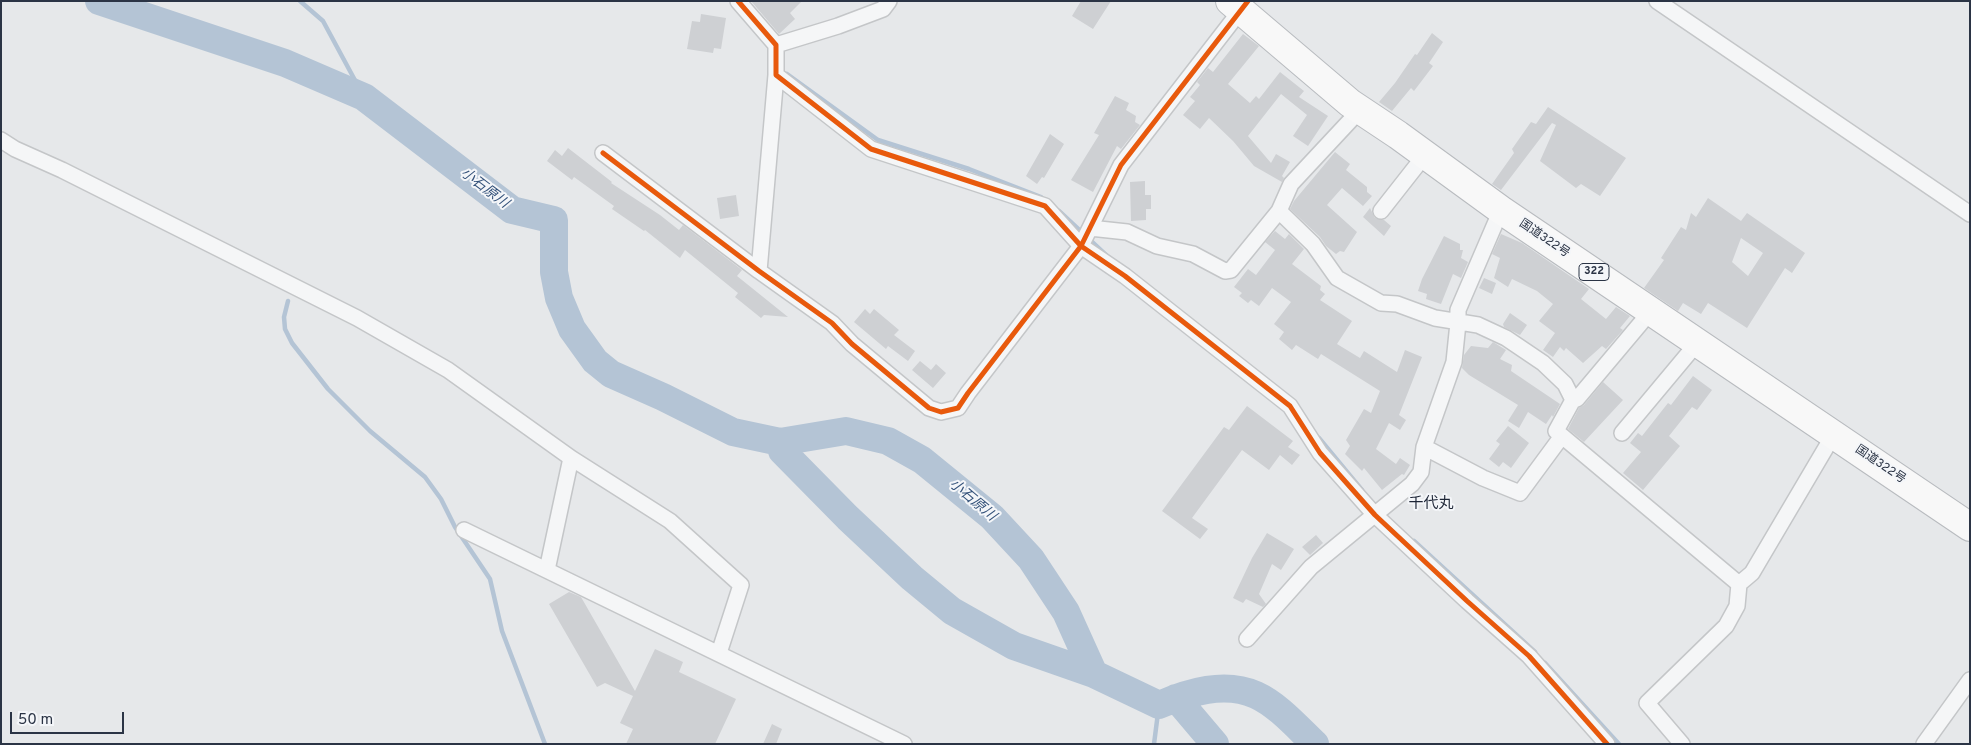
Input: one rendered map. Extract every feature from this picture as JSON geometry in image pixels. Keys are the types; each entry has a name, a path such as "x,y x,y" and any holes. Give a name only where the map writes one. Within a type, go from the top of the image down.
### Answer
{"highway":[{"name":"国道322号","path":"1240,4 1360,110 1501,210 1970,527"}],"street":[{"path":"738,1 779,44 759,271"},
{"path":"779,44 838,26 883,9 889,1"},
{"path":"1657,1 1970,214"},
{"path":"603,152 759,271 832,323 852,344 929,408 941,412 958,408 1086,237 1121,165 1240,4"},
{"path":"776,75 871,149 1045,206 1086,237 1125,276 1290,406 1320,453 1467,601 1529,656 1607,744"},
{"path":"1086,237 1127,232 1157,246 1193,254 1225,271 1231,270 1279,211 1291,184 1360,110"},
{"path":"1,140 357,318 448,370 570,458 670,521 741,584 719,653"},
{"path":"1381,211 1425,155"},
{"path":"1248,639 1310,567 1412,484 1421,472 1424,447 1454,362 1458,310 1501,210"},
{"path":"1279,211 1313,244 1337,278 1381,302 1397,304 1435,318 1478,325 1506,338 1543,363 1565,384 1573,400"},
{"path":"1651,311 1577,399 1573,400 1556,431 1739,584"},
{"path":"1622,433 1698,342"},
{"path":"1682,744 1646,703 1726,626 1737,606 1739,584 1752,573 1834,434"},
{"path":"1424,447 1483,478 1520,493 1562,436"},
{"path":"547,570 570,458"},
{"path":"464,530 904,744"},
{"path":"1924,744 1970,680"}],"building":[{"path":"751,1 802,1 790,13 795,19 779,34"},
{"path":"1081,1 1111,1 1093,29 1072,16"},
{"path":"701,14 726,18 721,49 714,48 713,53 687,49 692,21 700,22"},
{"path":"1432,33 1443,42 1429,63 1433,66 1414,91 1411,88 1392,111 1379,102 1415,54 1417,55"},
{"path":"1243,34 1259,46 1228,84 1250,103 1256,96 1259,99 1280,72 1304,91 1299,97 1328,116 1308,146 1293,136 1307,115 1281,94 1248,136 1271,163 1276,154 1290,162 1282,176 1284,178 1282,182 1254,166 1233,141 1209,118 1200,129 1183,115 1195,101 1190,97 1200,85 1197,82 1208,68 1213,72"},
{"path":"1115,96 1129,103 1126,110 1136,116 1135,122 1140,125 1121,149 1117,146 1093,192 1071,180 1099,135 1094,133"},
{"path":"1548,107 1626,158 1600,196 1581,184 1576,188 1540,161 1556,125 1552,123 1501,190 1492,184 1514,153 1512,149 1531,122 1536,124"},
{"path":"1050,134 1064,144 1044,178 1042,177 1037,184 1026,176"},
{"path":"568,148 611,183 660,215 679,230 683,225 742,270 737,276 788,317 764,315 761,318 735,297 738,293 685,250 680,258 645,230 612,209 614,206 574,177 572,180 547,161 555,150 562,156"},
{"path":"1335,152 1350,164 1346,170 1367,187 1367,192 1372,196 1363,206 1342,188 1327,205 1357,232 1344,252 1340,251 1336,254 1290,209 1294,201"},
{"path":"1145,181 1145,195 1151,195 1151,209 1146,209 1146,220 1131,221 1130,182"},
{"path":"736,195 739,216 720,219 717,198"},
{"path":"1708,198 1741,221 1747,213 1805,253 1792,273 1785,268 1747,328 1708,303 1701,314 1683,303 1678,311 1644,288 1664,260 1661,258 1681,227 1686,230 1691,213 1696,217","holes":["1741,238 1763,253 1748,276 1732,262"]},
{"path":"1370,208 1375,218 1384,220 1391,226 1384,236 1363,217"},
{"path":"1275,231 1285,239 1289,234 1304,249 1292,264 1321,286 1320,290 1325,294 1320,300 1352,321 1337,344 1360,358 1364,351 1397,372 1405,350 1422,357 1399,415 1406,420 1400,430 1389,423 1376,449 1396,464 1400,458 1410,465 1404,475 1402,474 1382,490 1364,468 1362,471 1345,454 1350,446 1346,440 1364,409 1371,413 1380,391 1321,354 1318,359 1296,345 1292,350 1279,339 1284,332 1274,324 1291,302 1272,288 1259,306 1251,300 1248,303 1239,296 1242,293 1234,287 1248,269 1256,275 1275,250 1265,242"},
{"path":"1501,234 1522,243 1589,289 1581,299 1606,319 1616,307 1630,316 1620,328 1623,330 1606,349 1602,346 1583,363 1566,348 1564,351 1560,347 1553,357 1543,350 1555,333 1539,321 1553,304 1537,291 1512,279 1508,287 1494,278 1500,258 1492,254"},
{"path":"1444,236 1460,244 1460,250 1463,250 1461,258 1468,262 1461,278 1453,274 1441,304 1426,299 1427,294 1418,291 1422,279"},
{"path":"1484,278 1496,283 1492,294 1479,288"},
{"path":"865,309 870,314 874,309 899,330 894,335 915,351 908,361 888,346 886,349 854,322"},
{"path":"1510,313 1527,325 1520,335 1504,327 1503,324"},
{"path":"1493,342 1506,350 1500,359 1512,365 1511,371 1560,404 1553,417 1552,415 1546,424 1528,412 1519,428 1508,421 1518,405 1469,375 1462,368 1464,355 1471,346 1488,348"},
{"path":"920,361 931,370 936,364 946,373 933,388 912,370"},
{"path":"1693,376 1712,390 1697,410 1692,407 1669,436 1680,446 1643,490 1623,473 1641,452 1630,443 1638,433 1642,436 1668,403 1671,405"},
{"path":"1603,382 1623,400 1584,442 1568,429 1579,408 1584,405"},
{"path":"1247,406 1293,441 1288,447 1300,455 1292,465 1280,455 1269,470 1242,450 1192,518 1208,529 1200,539 1162,511 1224,427 1229,430"},
{"path":"1508,426 1529,443 1511,468 1503,462 1499,467 1489,459 1500,444 1496,441"},
{"path":"1267,533 1294,549 1281,570 1272,564 1259,594 1266,604 1263,607 1246,599 1243,603 1233,598 1252,558"},
{"path":"1316,535 1323,543 1310,555 1302,547"},
{"path":"569,592 581,597 635,691 655,649 683,662 679,672 736,699 715,744 626,744 633,729 620,723 633,696 605,683 597,687 549,604"},
{"path":"772,724 782,729 776,744 763,744"}],"waterway":[{"name":"小石原川","path":"99,1 285,63 364,97 512,210 554,220 554,272 559,298 572,329 595,361 611,374 663,397 733,432 780,442 846,431 888,441 922,460 992,517 1031,559 1066,612 1094,674"},
{"path":"300,1 323,21 364,97"},
{"path":"787,74 878,140 969,169 1041,197"},
{"path":"1059,211 1106,255"},
{"path":"288,301 284,317 285,329 292,343 328,389 370,431 425,477 441,499 455,527 490,579 502,631 545,744"},
{"path":"1319,438 1362,490"},
{"name":"小石原川","path":"780,442 782,451 848,518 912,578 952,611 1014,646 1094,674 1159,705 1182,696 1207,690 1232,689 1244,691 1272,704 1315,744"},
{"path":"1414,541 1535,652"},
{"path":"1545,663 1619,744"},
{"name":"小石原川","path":"1176,698 1215,744"},
{"path":"1154,744 1159,705"}],"cycle path":[{"path":"738,1 776,45 776,75 871,149 1045,206 1081,246 1125,276 1290,406 1320,453 1375,515 1529,656 1607,744"},
{"path":"603,153 759,271 832,323 852,344 929,408 941,412 958,408 1081,246 1121,165 1248,1"}],"district":[{"name":"千代丸","path":"1431,505"}]}
